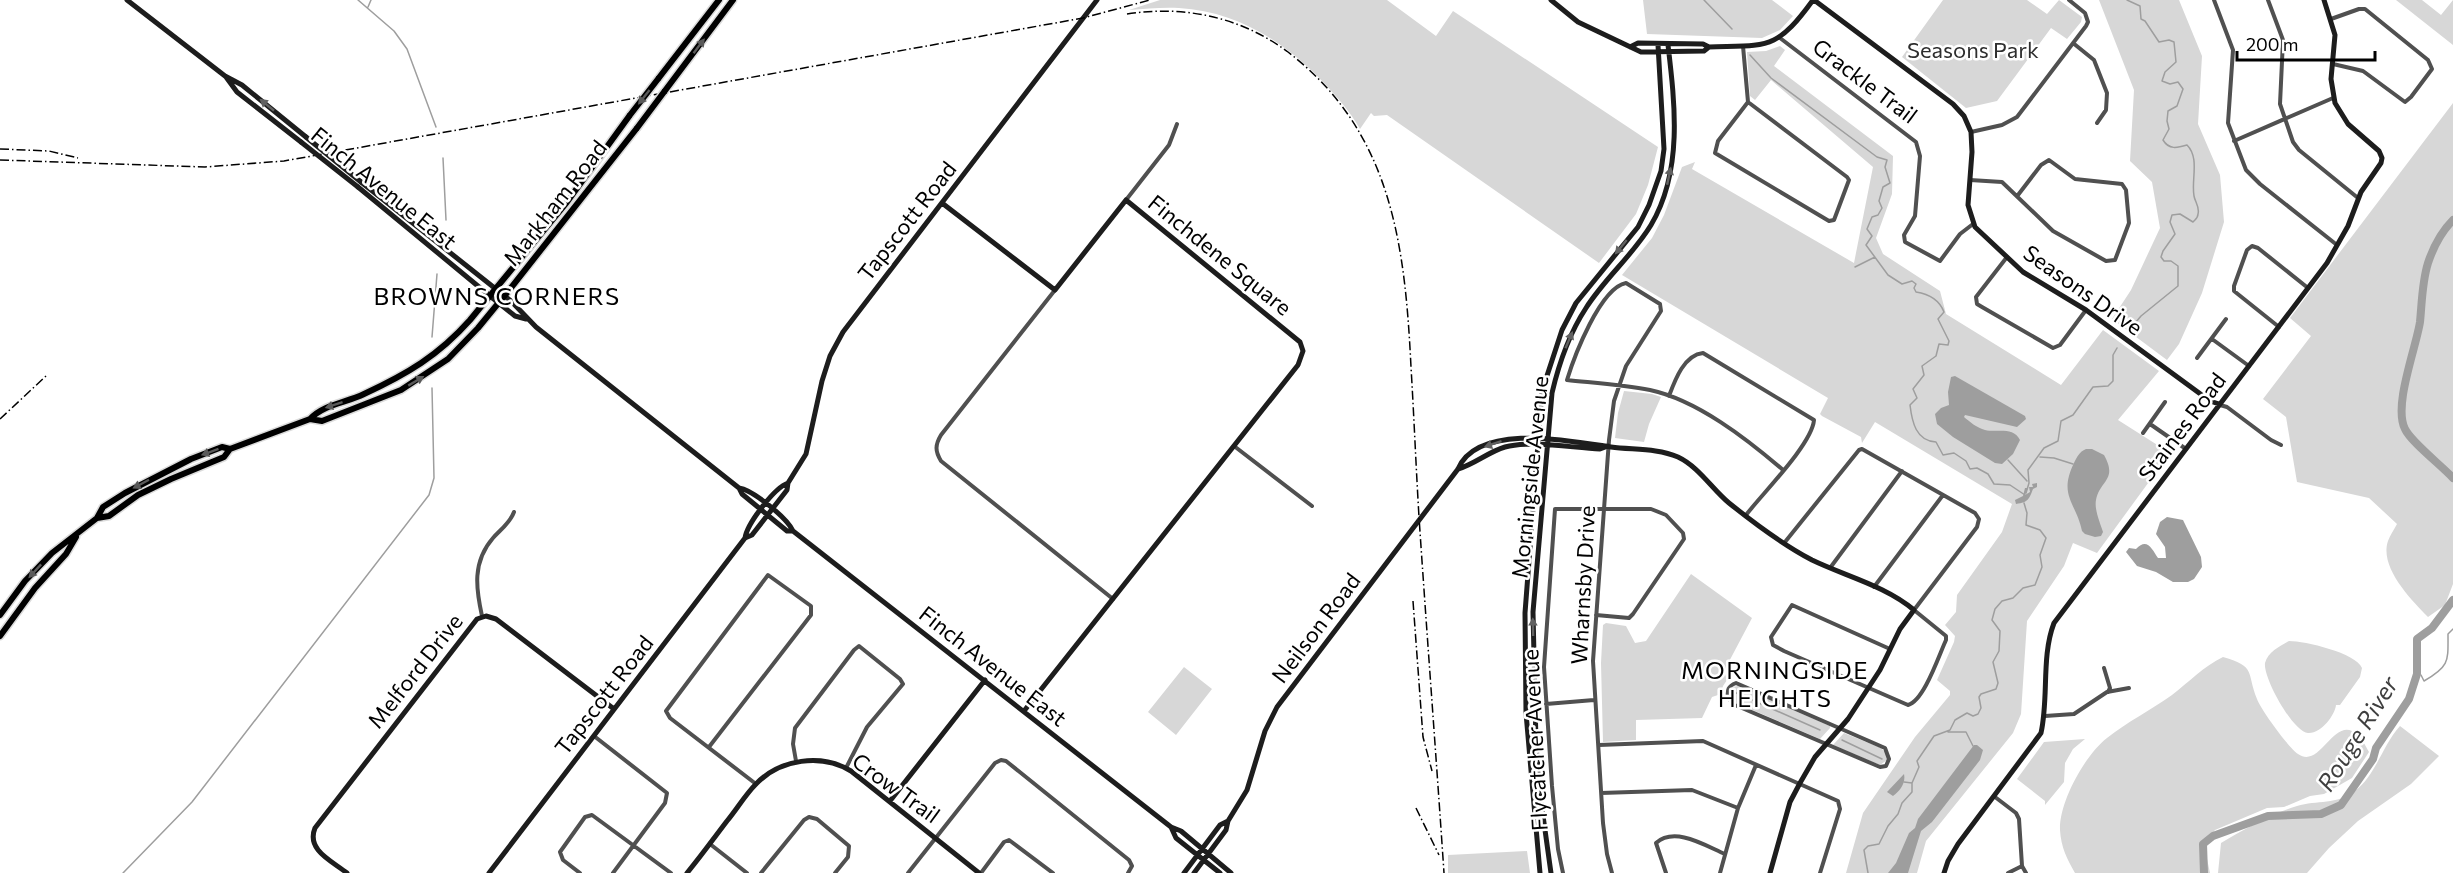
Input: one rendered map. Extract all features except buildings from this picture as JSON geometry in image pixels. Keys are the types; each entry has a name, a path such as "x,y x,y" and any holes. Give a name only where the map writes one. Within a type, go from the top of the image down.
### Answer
{"main road":[{"name":"Markham Road","path":"97,518 109,516 138,495 171,478 224,457 230,449 310,419 318,410 361,396 421,365 456,336 567,202 630,115 719,0"},
{"name":"Markham Road","path":"310,419 322,422 401,390 428,374 467,340 637,128 734,0"},
{"name":"Markham Road","path":"0,615 25,581 52,553 97,518 103,507 162,473 222,447 230,449"},
{"name":"Markham Road","path":"0,636 35,588 66,554 77,535"}],"street":[{"name":"Finch Avenue East","path":"127,0 225,76 242,85 306,137 490,296 515,315 527,320 739,488 742,494 767,516 787,531 793,531"},
{"name":"Tapscott Road","path":"489,873 746,538 752,535 787,490 788,483 806,454 830,356 843,332 1097,0"},
{"path":"1551,0 1578,22 1641,52 1704,51 1709,47"},
{"path":"1630,46 1638,43 1709,47 1766,44 1780,38 1790,30 1813,0 1953,104 1964,116 1971,132 1968,205 1973,224"},
{"path":"1971,132 2002,125 2017,117 2073,43 2088,22 2088,17 2069,0"},
{"path":"2214,0 2233,50 2227,118 2246,170 2337,245"},
{"path":"2268,0 2283,36 2279,98 2294,142 2299,150 2358,198"},
{"path":"2234,141 2333,98 2335,35 2324,0"},
{"path":"2331,19 2365,9 2428,60 2432,69 2405,102 2363,71 2333,63"},
{"name":"Grackle Trail","path":"1780,38 1916,142 1920,156 1916,211 1914,219 1904,234 1905,242 1940,261 1963,231 1973,224"},
{"path":"2073,43 2092,58 2107,93 2106,110 2097,123"},
{"name":"Morningside Avenue","path":"1540,873 1526,713 1525,613 1542,392 1562,330 1576,303 1638,227 1649,205 1661,171 1664,148 1658,45"},
{"name":"Morningside Avenue","path":"1551,873 1540,794 1534,709 1533,612 1552,393 1570,336 1586,307 1652,223 1669,181 1673,156 1674,120 1668,45"},
{"path":"1743,46 1748,102 1715,146 1717,155 1829,221 1834,220 1847,190 1849,180 1847,177 1748,102"},
{"name":"Finch Avenue East","path":"225,76 237,92 504,296 520,309 527,320"},
{"name":"Staines Road","path":"1944,873 1958,844 2041,733 2045,716 2049,636 2054,623 2308,288 2337,245 2348,226 2358,198 2380,165 2382,155 2378,149 2346,121 2333,98"},
{"path":"1126,200 1172,140 1177,124"},
{"path":"1970,180 2002,182 2054,231 2106,261 2115,260 2129,222 2126,190 2122,183 2075,178 2049,160 2042,165 2018,195"},
{"name":"Finchdene Square","path":"1024,711 1113,599 1301,361 1303,351 1300,342 1126,200 936,443 936,451 941,461 1113,599"},
{"path":"942,203 1055,290"},
{"name":"Seasons Drive","path":"1973,224 2026,274 2086,309 2210,401 2219,404"},
{"path":"2278,327 2234,291 2234,285 2247,250 2252,246 2258,248 2308,288"},
{"path":"2007,257 1977,297 1976,301 1982,307 2053,348 2060,345 2086,309"},
{"name":"Wharnsby Drive","path":"1612,873 1607,854 1601,794 1593,662 1608,446 1612,413 1619,386 1636,348 1661,311 1660,304 1626,283 1617,286 1593,318 1575,352 1567,380 1619,386"},
{"path":"2197,358 2226,320"},
{"path":"2212,339 2249,366"},
{"path":"1669,396 1678,375 1692,356 1703,353 1814,420 1813,429 1746,515"},
{"path":"1619,386 1651,390 1669,396 1714,418 1783,470"},
{"path":"2143,433 2165,402"},
{"path":"2219,404 2227,407 2281,445"},
{"path":"2150,424 2186,449"},
{"name":"Neilson Road","path":"1194,873 1226,830 1228,821 1247,790 1264,731 1276,707 1458,469 1462,460 1481,448 1502,440 1547,438 1600,443 1608,446"},
{"path":"1234,446 1312,506"},
{"name":"Neilson Road","path":"1458,469 1508,446 1600,449 1608,446"},
{"path":"1608,446 1655,450 1680,458 1746,515 1785,542 1811,559 1899,599 1946,636 1921,696 1908,705 1773,645 1771,637 1792,605 1890,649"},
{"path":"1770,873 1790,802 1815,757 1840,728 1869,688 1914,610 1977,527 1979,519 1975,513 1867,450 1859,450 1785,542"},
{"path":"1830,568 1902,471"},
{"name":"Tapscott Road","path":"746,538 747,530 761,510 782,485 788,483"},
{"name":"Finch Avenue East","path":"739,488 747,489 790,524 793,531 1172,827 1203,848 1231,873"},
{"path":"1874,587 1943,495"},
{"name":"Flycatcher Avenue","path":"1563,873 1558,849 1544,667 1555,509 1604,510"},
{"path":"1596,615 1629,618 1684,539 1683,533 1666,515 1651,509 1604,510"},
{"path":"483,616 476,580 480,564 487,545 514,512"},
{"path":"1531,535 1539,536"},
{"path":"709,747 812,615 811,606 768,575 666,711 670,718 756,784"},
{"name":"Melford Drive","path":"347,873 315,847 312,836 315,828 472,624 483,616 495,619 614,710"},
{"path":"796,761 793,744 795,728 859,646 900,679 903,684 867,727 846,768"},
{"path":"2104,668 2110,688 2107,692"},
{"path":"890,801 985,680"},
{"path":"1736,683 1741,684 1885,748 1889,753 1889,759 1886,766 1880,768 1826,744 1731,702 1728,698 1729,688 1736,683"},
{"path":"2045,716 2074,714 2107,692 2129,688"},
{"path":"1546,704 1594,700"},
{"path":"594,736 667,793 665,802 613,873"},
{"path":"1599,745 1703,741 1838,801 1839,809 1820,873"},
{"path":"908,873 995,763 1003,760 1129,860 1132,866 1128,873"},
{"name":"Crow Trail","path":"687,873 756,784 773,771 796,761 818,761 846,768 980,873"},
{"path":"1720,873 1738,808 1756,765"},
{"path":"1601,794 1692,790 1738,808"},
{"path":"1995,796 2016,813 2019,819 2022,866 2026,873"},
{"path":"580,873 563,860 560,852 586,816 594,815 671,873"},
{"path":"761,873 804,820 809,817 817,819 849,846 848,857 835,873"},
{"name":"Neilson Road","path":"1184,873 1220,825 1228,821"},
{"name":"Finch Avenue East","path":"1172,827 1176,838 1220,873"},
{"path":"1666,873 1656,843 1660,840 1684,837 1725,854"},
{"path":"980,873 1004,842 1009,840 1053,873"},
{"path":"710,844 747,873"},
{"path":"2008,873 2022,866"}],"green space":[{"path":"1160,0 1387,0 1436,36 1453,11 1658,147 1648,185 1636,214 1599,263 1387,115 1374,116 1371,113 1360,129 1343,104 1308,67 1258,31 1240,22 1200,10 1160,8 1129,10"},
{"path":"1643,0 1772,0 1793,16 1780,30 1762,38 1647,34"},
{"name":"Seasons Park","path":"1943,0 2027,0 2047,14 2059,0 2082,17 2081,22 2067,39 2051,28 1997,101 1966,108 1902,57"},
{"path":"2099,0 2179,0 2202,56 2198,124 2220,175 2224,222 2202,293 2179,344 2167,360 2112,319 2131,290 2160,228 2152,182 2130,161 2134,90"},
{"path":"2396,0 2422,0 2441,15 2453,0 2453,45"},
{"path":"1780,46 1785,50 1774,66 1893,156 1892,194 1876,238 1883,254 1940,291 1946,314 2061,385 2103,330 2159,371 2118,420 2170,453 2097,553 2073,543 2064,566 2027,621 2021,714 2013,733 1926,841 1917,873 1846,873 1863,813 1915,737 1950,695 1950,691 1937,680 1955,636 1945,625 1956,612 1957,595 2002,532 2012,504 1875,422 1862,443 1861,437 1820,414 1828,398 1622,275 1652,238 1664,215 1682,167 1695,162 1692,169 1854,263 1873,167 1771,80 1755,100 1750,96 1747,52 1766,51"},
{"path":"2453,103 2453,584 2445,605 2428,617 2398,582 2388,561 2386,551 2388,541 2397,524 2369,498 2297,482 2286,417 2263,399 2311,336 2290,318"},
{"path":"1624,391 1661,397 1644,442 1615,438"},
{"path":"1691,574 1752,618 1724,671 1727,680 1721,694 1712,697 1702,718 1636,720 1636,740 1603,742 1601,663 1603,625 1606,623 1626,626 1635,643 1646,641"},
{"path":"2289,641 2306,643 2340,653 2350,657 2362,668 2360,677 2340,705 2336,705 2330,719 2313,732 2308,733 2302,730 2287,714 2274,691 2266,670 2265,663 2269,656"},
{"path":"2223,657 2246,668 2257,699 2264,711 2282,737 2298,754 2306,757 2312,755 2338,733 2345,730 2357,735 2369,752 2352,778 2324,794 2310,796 2284,807 2267,808 2215,830 2206,842 2210,873 2075,873 2065,853 2060,830 2064,806 2082,767 2107,738 2172,695"},
{"path":"1184,667 1212,689 1176,735 1148,712"},
{"path":"1738,686 1830,726 1830,728 1820,739 1734,702 1729,693 1732,687"},
{"path":"2400,726 2439,756 2411,784 2358,821 2307,873 2218,873 2221,843 2287,809 2304,804 2327,802 2355,791 2374,769 2388,742"},
{"path":"1844,733 1881,748 1888,756 1887,760 1880,765 1833,745"},
{"path":"2085,739 2073,749 2065,763 2064,782 2045,805 2045,801 2017,779 2044,742"},
{"path":"1527,851 1530,873 1448,873 1448,855"}],"shaded area":[{"path":"1955,376 2025,416 2026,419 2017,427 1965,415 1964,417 1982,429 2009,431 2017,436 2020,440 2013,454 2002,464 1995,463 1953,437 1937,424 1935,414 1941,408 1949,405 1948,392 1951,377"},
{"path":"2086,449 2092,449 2104,455 2109,470 2109,475 2096,500 2097,513 2103,532 2101,536 2095,537 2082,531 2068,491 2074,463 2080,453"},
{"path":"2037,483 2037,487 2033,489 2028,500 2016,504 2015,500 2023,496 2025,488 2028,488 2025,495 2030,492 2029,487 2033,487 2032,484"},
{"path":"2167,517 2183,520 2201,557 2202,567 2194,579 2188,582 2173,582 2156,572 2137,566 2126,552 2129,548 2136,549 2146,544 2158,558 2166,558 2165,547 2156,534 2160,522"},
{"path":"1974,745 1983,750 1980,760 1932,822 1921,831 1908,873 1888,873 1896,863 1918,819"},
{"path":"1904,774 1903,784 1898,792 1893,796 1887,792"}],"waterway":[{"path":"358,0 394,31 407,49 436,127"},
{"path":"368,7 371,0"},
{"path":"1704,0 1732,29"},
{"path":"2127,0 2140,6 2141,19 2145,21 2159,42 2169,40 2174,42 2176,62 2165,72 2162,81 2170,84 2178,82 2183,89 2177,106 2168,111 2169,129 2163,140 2171,147 2187,145 2191,150 2194,163 2193,190 2198,207 2197,217 2193,222 2180,214 2172,215 2170,222 2175,234 2161,257 2164,261 2171,261 2178,266 2178,286 2141,316 2131,328"},
{"path":"1750,55 1771,78 1877,157 1887,160 1885,167 1890,183 1883,187 1879,201 1882,208 1878,215 1872,217 1867,229 1872,236 1866,245 1888,275 1902,284 1912,281 1916,284 1914,288 1916,292 1936,300 1944,312 1938,319 1949,341 1948,345 1939,344 1936,356 1922,366 1924,375 1913,389 1917,398 1910,405 1916,430 1924,438 1936,442 1943,455 1954,453 1966,461 1970,469 1977,468 1988,474 1994,484 2010,485 2025,495"},
{"path":"443,158 446,220"},
{"name":"Rouge River","path":"2453,220 2438,240 2426,270 2420,322 2406,377 2402,406 2402,419 2408,434 2453,478"},
{"path":"1855,267 1875,257"},
{"path":"432,337 437,274"},
{"path":"2026,493 2029,483 2028,470 2044,448 2058,441 2061,421 2073,415 2093,387 2108,386 2113,381 2113,355 2117,348"},
{"path":"123,873 192,802 429,495 434,478 432,388"},
{"path":"2040,457 2054,458 2073,464"},
{"path":"2008,460 2027,481"},
{"path":"1868,873 1864,850 1868,846 1879,844 1888,826 1898,814 1902,803 1912,792 1912,783 1919,767 1917,761 1934,736 1950,730 1955,720 1967,713 1973,716 1978,714 1981,708 1979,697 1981,694 1996,689 1998,683 1993,662 1999,651 2000,631 1992,620 1995,609 2002,601 2013,598 2023,588 2035,585 2042,567 2040,555 2046,538 2040,530 2026,525 2027,513 2024,503"},
{"name":"Rouge River","path":"2204,873 2203,844 2213,836 2268,816 2321,814 2341,805 2373,759 2376,748 2409,699 2417,674 2417,639 2432,628 2453,600"},
{"path":"2421,675 2424,681 2443,667 2447,657 2448,634 2453,629"},
{"path":"1734,692 1820,730"},
{"path":"1948,732 1966,732 1973,746"},
{"path":"1842,740 1882,759"},
{"path":"1904,782 1912,783"}],"railway":[{"path":"0,160 205,167 284,161 1083,18 1150,0"},
{"path":"1127,14 1170,11 1211,16 1251,30 1288,52 1323,84 1350,118 1371,155 1386,194 1397,235 1408,322 1444,873"},
{"path":"0,149 49,151 78,158"},
{"path":"0,419 46,376"},
{"path":"1413,601 1423,737 1432,771"},
{"path":"1416,808 1439,855"}],"district":[{"name":"BROWNS CORNERS","path":"497,297"},
{"name":"MORNINGSIDE HEIGHTS","path":"1775,685"}]}
